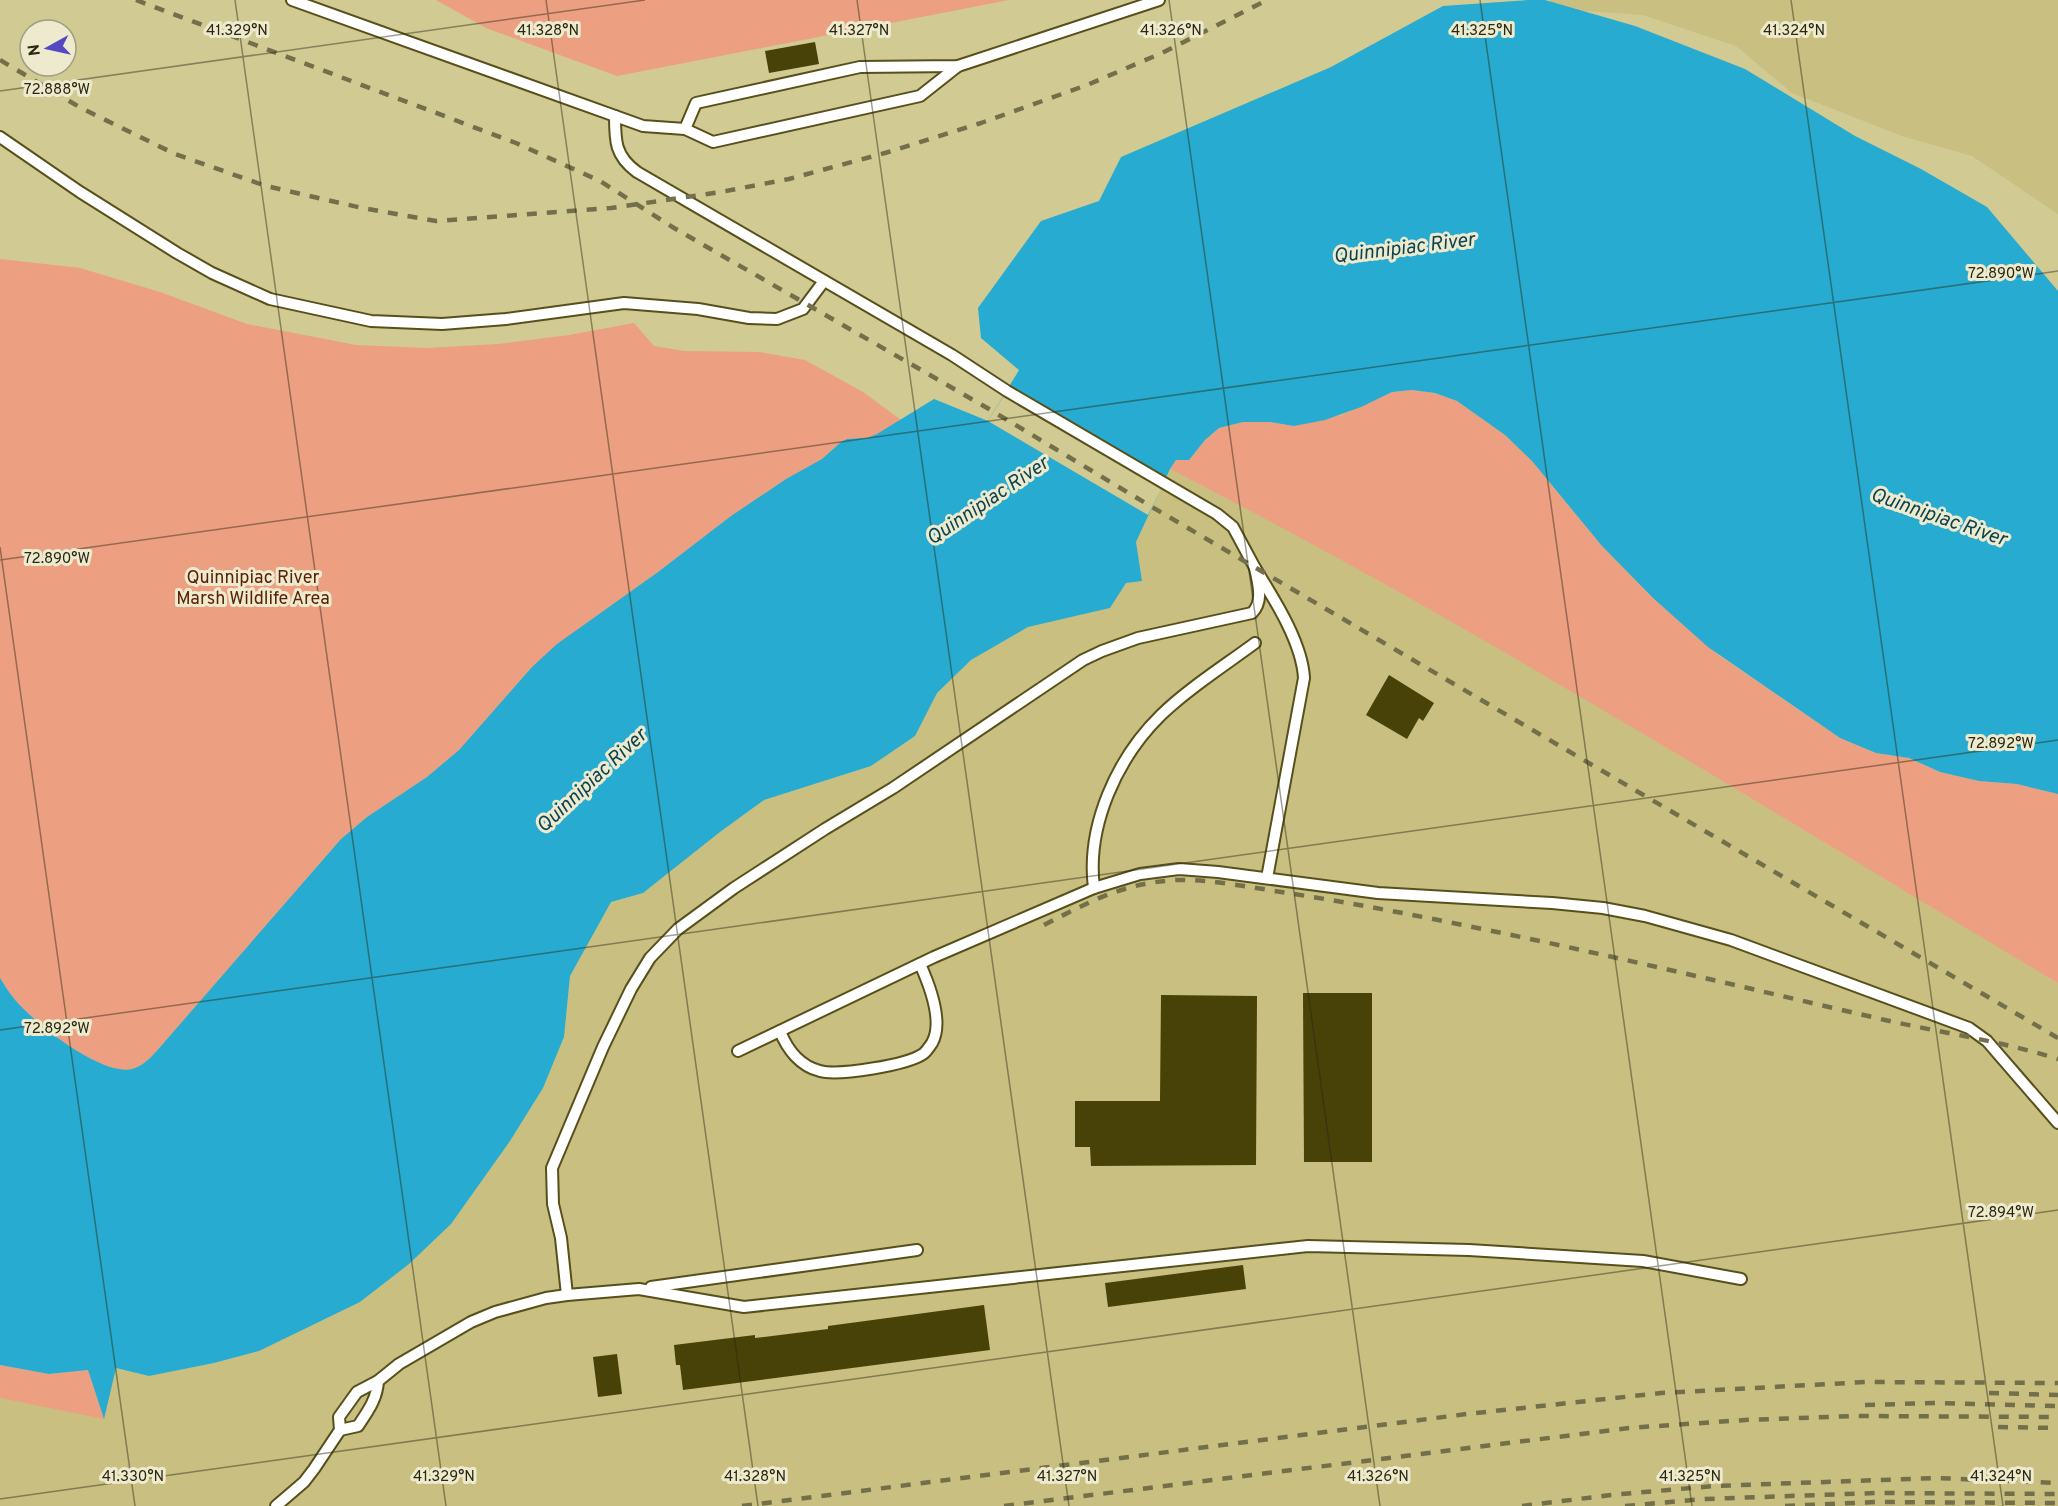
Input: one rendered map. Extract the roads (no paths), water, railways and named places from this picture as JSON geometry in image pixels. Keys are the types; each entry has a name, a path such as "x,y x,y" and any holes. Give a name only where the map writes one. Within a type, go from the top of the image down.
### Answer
{"lane":[{"path":"292,0 643,126 685,129 713,142 920,96 958,66"},
{"path":"685,129 696,103 861,67 958,66 1159,0"},
{"path":"615,116 615,139 620,155 626,164 1227,520 1238,535 1293,638 1303,666 1304,678 1268,878"},
{"path":"0,137 128,222 212,273 270,299 371,321 442,324 506,319 624,303 698,309 765,320 777,319 803,309 824,281"},
{"path":"567,1295 561,1238 552,1204 552,1168 603,1047 631,990 650,958 662,945 695,915 734,888 893,788 1083,660 1137,638 1252,613 1258,608 1259,599 1255,567"},
{"path":"1094,888 1092,851 1096,830 1114,781 1135,746 1161,714 1255,643"},
{"path":"738,1051 920,964 1094,888 1140,874 1163,870 1218,872 1378,893 1603,908 1673,923 1731,940 1969,1028 1987,1041 2058,1123"},
{"path":"780,1031 795,1057 819,1071 835,1073 888,1066 924,1053 936,1032 936,1019 933,998 920,964"},
{"path":"639,1289 744,1306 1308,1246 1469,1250 1643,1261 1741,1279"},
{"path":"276,1506 304,1482 340,1430 339,1417 357,1392 378,1382 399,1364 471,1322 495,1312 546,1298 639,1289 916,1250"},
{"path":"340,1430 358,1425 374,1401 378,1382"}],"water":[{"name":"Quinnipiac River","path":"1545,0 1635,26 1745,69 1855,136 1921,169 1987,207 2058,291 2058,794 2017,784 1979,781 1940,772 1909,758 1876,753 1840,738 1708,647 1653,598 1602,546 1532,461 1505,435 1457,401 1435,393 1412,390 1392,392 1361,407 1325,420 1294,426 1270,422 1243,422 1219,428 1205,440 1189,460 1176,460 1170,469 1136,542 1142,581 1126,583 1110,608 1028,627 971,660 937,693 915,736 871,766 764,800 643,893 611,902 570,976 564,1037 543,1088 510,1141 451,1224 409,1264 360,1302 259,1351 149,1376 116,1368 104,1419 88,1370 49,1374 0,1365 0,978 25,1011 87,1057 119,1069 132,1069 148,1060 341,839 367,817 427,777 459,750 532,667 557,644 658,572 731,516 786,479 822,459 841,442 877,434 934,399 988,421 1019,370 981,338 978,308 1041,221 1099,201 1121,157 1331,67 1443,6"}],"railway":[{"path":"136,0 516,143 600,181 674,228 989,409 1152,507 2058,1038"},
{"path":"0,60 81,108 175,154 266,186 362,208 436,221 611,208 721,192 789,179 885,153 981,123 1087,85 1162,53 1267,0"},
{"path":"1044,925 1092,901 1140,885 1177,880 1229,884 1497,932 1885,1020 1994,1042 2058,1059"},
{"path":"742,1506 1467,1414 1661,1393 1866,1382 2058,1383"},
{"path":"1989,1393 2058,1395"},
{"path":"1865,1405 1936,1403 2058,1406"},
{"path":"1004,1506 1629,1428 1745,1420 1855,1416 2058,1417"},
{"path":"1998,1427 2058,1428"},
{"path":"1522,1506 1714,1486 1936,1478 2058,1483"},
{"path":"1625,1506 1704,1499 1876,1493 2058,1494"},
{"path":"1785,1506 1875,1502 2058,1503"}],"park label":[{"name":"Quinnipiac River Marsh Wildlife Area","path":"253,587"}]}
